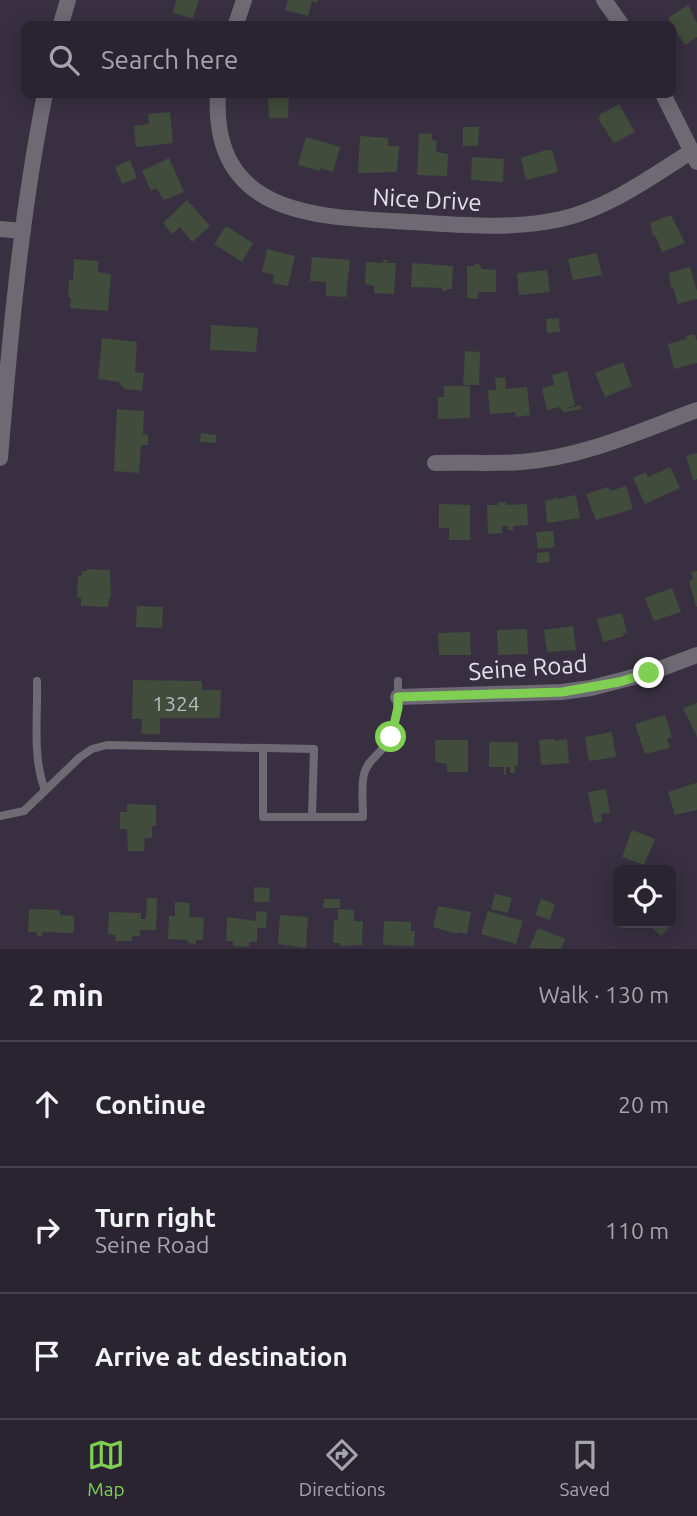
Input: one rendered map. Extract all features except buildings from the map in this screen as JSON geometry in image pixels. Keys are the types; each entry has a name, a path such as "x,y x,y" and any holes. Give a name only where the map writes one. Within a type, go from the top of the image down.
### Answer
{"street":[{"path":"62,21 68,0"},
{"path":"237,21 244,0"},
{"path":"604,0 619,21"},
{"path":"0,458 23,231 44,98"},
{"name":"Nice Drive","path":"218,98 219,130 227,155 238,175 265,197 285,206 343,218 493,227 562,219 587,211 694,156"},
{"path":"665,98 694,156"},
{"path":"0,229 23,231"},
{"path":"435,463 546,459 611,443 697,410"},
{"name":"Seine Road","path":"398,689 562,692 581,690 619,682 697,655"}],"lane":[{"path":"37,681 39,776 46,790"},
{"path":"263,748 263,817 363,817 363,775 369,762 391,737 398,708 398,689"},
{"path":"0,816 24,811 80,757 92,749 107,745 314,749 312,817"}],"route":[{"path":"391,737 398,697 562,692 619,682 649,673"}]}
